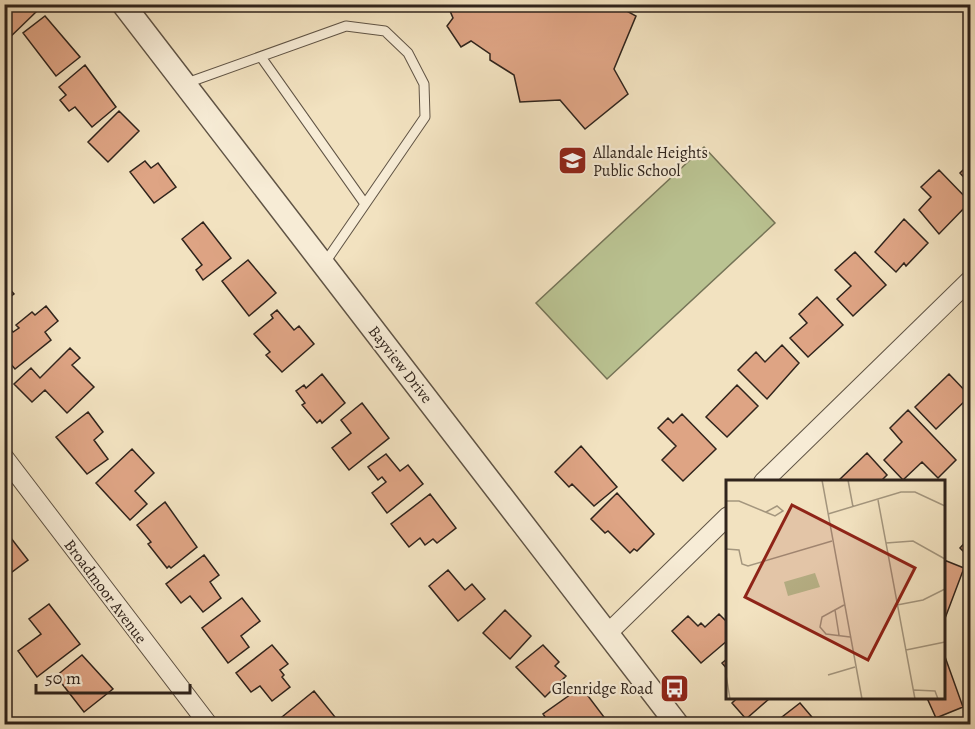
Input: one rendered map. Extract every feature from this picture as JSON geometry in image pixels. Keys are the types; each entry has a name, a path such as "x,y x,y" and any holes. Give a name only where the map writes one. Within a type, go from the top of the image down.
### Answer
{"street":[{"name":"Bayview Drive","path":"123,4 677,724"},
{"path":"765,480 970,280"},
{"name":"Broadmoor Avenue","path":"4,457 208,724"},
{"path":"607,633 726,518"}],"lane":[{"path":"184,84 346,26 385,31 408,53 424,84 425,117 324,264"},
{"path":"261,57 365,204"}],"green space":[{"path":"704,147 775,223 607,379 536,303"}],"building":[{"path":"4,4 29,4 36,12 4,43"},
{"name":"Allandale Heights Public School","path":"447,4 614,4 636,16 614,69 628,94 585,129 560,100 520,102 514,75 490,60 490,54 471,41 461,47 447,26 453,18"},
{"path":"45,16 80,57 56,76 23,33"},
{"path":"85,65 116,107 92,127 75,107 69,111 60,100 66,95 59,87"},
{"path":"119,111 139,131 108,162 88,142"},
{"path":"145,161 151,168 158,163 176,187 154,203 130,172"},
{"path":"970,163 970,184 960,173"},
{"path":"939,170 970,202 939,234 919,210 931,197 921,187"},
{"path":"904,219 928,243 906,266 904,263 896,272 875,252"},
{"path":"203,222 231,258 203,280 196,270 202,265 182,239"},
{"path":"855,252 886,285 853,316 837,299 851,286 835,270"},
{"path":"248,260 276,293 249,316 222,281"},
{"path":"4,283 14,294 4,302"},
{"path":"817,297 843,325 808,357 790,338 807,323 799,314"},
{"path":"46,306 58,321 45,332 51,340 15,369 4,356 4,321 13,332 19,328 16,325 32,312 35,315"},
{"path":"277,310 294,330 299,326 314,344 282,372 266,355 270,352 254,334 273,318 271,315"},
{"path":"782,345 799,363 767,399 738,370 756,352 765,362"},
{"path":"70,348 80,358 72,365 94,387 67,413 45,390 32,402 14,384 31,368 40,378"},
{"path":"970,371 970,384 964,377"},
{"path":"322,374 345,403 322,423 320,420 317,423 302,405 305,403 296,391 304,385 306,388"},
{"path":"949,374 970,396 936,429 915,407"},
{"path":"737,385 758,406 727,437 706,417"},
{"path":"362,403 389,438 349,470 332,448 351,433 341,420"},
{"path":"908,410 956,460 938,478 922,462 903,480 884,460 902,442 890,428"},
{"path":"88,412 103,432 94,440 108,459 87,474 56,437"},
{"path":"682,414 716,449 683,481 662,460 676,446 658,428 668,418 673,423"},
{"path":"581,446 617,487 594,506 572,484 569,487 555,472"},
{"path":"132,449 154,473 135,491 147,504 130,520 96,483"},
{"path":"867,453 887,475 882,480 839,480"},
{"path":"386,454 400,471 408,465 423,484 387,513 372,493 386,482 382,477 378,480 368,467"},
{"path":"617,493 654,534 637,551 634,549 630,553 608,531 605,533 591,519"},
{"path":"430,494 456,528 437,543 433,539 425,545 420,538 409,547 391,524"},
{"path":"165,502 197,547 171,568 169,566 167,568 148,544 151,542 137,525"},
{"path":"4,529 28,560 8,575 4,571"},
{"path":"970,537 970,558 960,548"},
{"path":"204,555 219,575 210,582 221,598 203,612 190,596 181,603 166,584"},
{"path":"945,560 964,568 945,618"},
{"path":"448,570 465,590 472,584 485,599 458,621 429,586"},
{"path":"242,598 260,621 241,636 249,647 228,663 202,628"},
{"path":"49,604 80,644 37,677 18,651 41,634 29,619"},
{"path":"505,610 531,636 510,659 483,633"},
{"path":"719,614 726,621 726,642 701,663 672,631 688,616 698,626 701,623 705,627"},
{"path":"272,645 288,664 280,670 284,675 282,677 290,687 272,701 260,686 251,692 236,673"},
{"path":"543,645 559,662 555,666 566,676 545,697 516,667"},
{"path":"82,655 113,689 84,712 56,676"},
{"path":"945,657 963,707 936,718 927,699 945,699"},
{"path":"584,685 587,689 585,692 607,721 603,724 580,724 578,722 550,724 543,714"},
{"path":"314,691 335,717 325,724 280,724 277,721"},
{"path":"734,699 769,699 746,719 732,703"},
{"path":"800,703 817,723 773,724"}],"place":[{"name":"Allandale Heights Public School","path":"572,161"},
{"name":"Glenridge Road","path":"674,688"}]}
